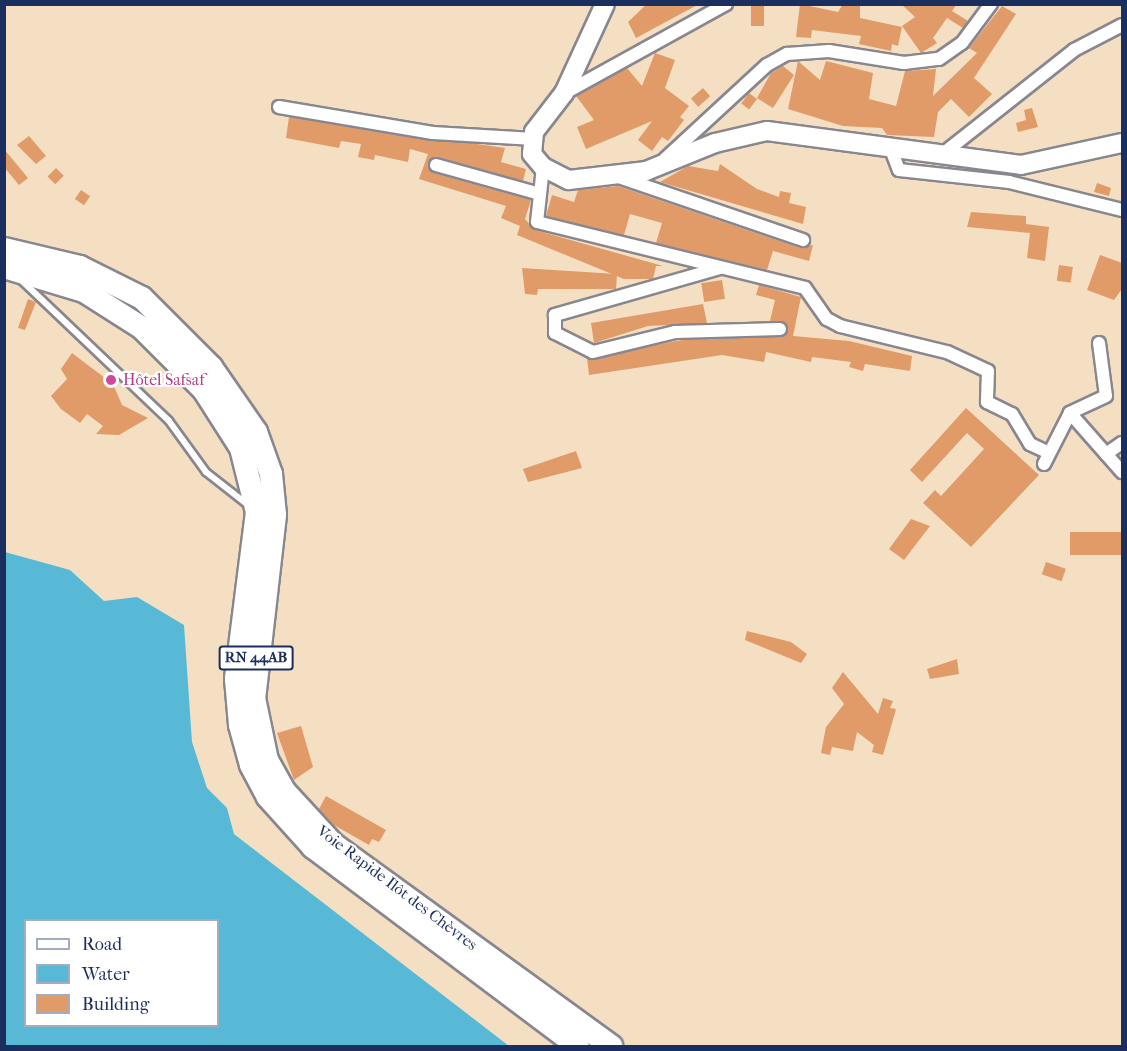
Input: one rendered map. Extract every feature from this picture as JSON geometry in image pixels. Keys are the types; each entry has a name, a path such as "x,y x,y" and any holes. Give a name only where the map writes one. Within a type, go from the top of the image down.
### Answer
{"highway":[{"name":"Voie Rapide Ilôt des Chèvres","path":"4,249 80,267 142,298 212,367 256,432 271,474 275,515 254,698 267,760 285,792 333,844 611,1047"},
{"name":"Voie Rapide Ilôt des Chèvres","path":"9,269 84,291 173,354 204,390 242,448 257,512 236,679 240,725 251,765 268,797 313,847 578,1047"}],"street":[{"path":"605,4 564,93 534,139 532,154 543,167 569,180 657,167 715,143 767,131 891,152 1021,165 1122,142"},
{"path":"564,93 726,4"},
{"path":"657,167 767,65 787,54 817,50 904,63 939,59 962,44 991,4"},
{"path":"939,157 1074,50 1122,25"},
{"path":"279,107 433,133 534,139"},
{"path":"891,152 899,170 1009,182 1122,210"},
{"path":"436,165 540,194"},
{"path":"543,167 537,222 805,288 827,320 840,326 930,346 988,371 987,402 1012,414 1030,444 1046,458 1070,413 1106,396 1099,342"},
{"path":"612,175 803,240"},
{"path":"721,268 555,315 555,333 593,352 675,332 780,329"},
{"path":"1070,413 1122,472"},
{"path":"1106,454 1122,442"}],"lane":[{"path":"9,269 169,421 206,472 257,512"}],"water":[{"path":"5,552 70,570 104,601 137,597 184,625 192,742 207,788 227,808 234,834 509,1046 5,1046"}],"building":[{"path":"647,4 699,4 636,38 628,22"},
{"path":"751,4 764,4 764,26 751,26"},
{"path":"800,4 838,12 843,4 860,4 860,18 902,27 898,46 892,44 891,51 859,44 861,36 812,30 811,38 796,37"},
{"path":"901,4 957,4 952,11 968,21 963,28 947,18 933,38 937,43 921,53 902,26 915,17"},
{"path":"1002,6 1016,14 974,78 992,94 969,117 951,99 938,112 934,137 887,135 882,128 843,126 788,109 798,61 820,80 826,61 873,73 869,99 896,106 905,71 936,69 933,96 977,53 969,48"},
{"path":"655,53 675,60 665,88 689,106 680,117 684,120 668,141 662,137 652,151 638,140 652,121 586,149 577,127 594,120 576,96 627,68 642,86"},
{"path":"783,66 794,75 773,108 757,98 771,73"},
{"path":"703,88 710,96 698,107 691,98"},
{"path":"749,93 757,99 749,109 741,103"},
{"path":"1032,108 1038,127 1018,132 1016,123 1026,120 1024,110"},
{"path":"289,117 505,148 501,162 526,169 523,181 438,157 428,166 434,173 531,200 525,219 535,230 663,266 656,266 653,279 624,279 517,235 520,226 501,218 506,206 419,179 428,154 410,149 408,162 375,155 374,160 358,157 361,144 341,141 339,148 286,138"},
{"path":"29,136 46,156 36,164 17,145"},
{"path":"4,149 28,178 19,185 4,167"},
{"path":"720,164 757,189 779,197 780,191 791,193 789,203 806,207 803,224 660,182 688,166 718,171"},
{"path":"56,168 64,176 55,184 48,176"},
{"path":"1097,183 1111,188 1109,196 1094,192"},
{"path":"618,186 800,248 813,245 809,261 773,251 767,270 656,243 662,223 630,214 624,235 546,216 552,195 574,202 578,190"},
{"path":"81,190 90,196 84,205 75,199"},
{"path":"971,212 1026,216 1026,224 1049,227 1045,261 1027,258 1030,233 967,227"},
{"path":"1100,255 1122,263 1122,289 1114,300 1087,290"},
{"path":"1059,265 1073,267 1071,283 1057,281"},
{"path":"522,268 617,274 616,289 538,289 537,295 525,294"},
{"path":"722,280 725,299 704,302 701,283"},
{"path":"759,285 801,297 793,336 849,341 912,356 910,371 865,364 863,371 849,367 851,362 812,357 811,362 766,352 764,362 722,355 589,375 587,358 682,340 784,336 787,324 770,321 775,300 756,295"},
{"path":"28,299 36,302 25,330 18,328"},
{"path":"703,304 707,323 648,326 594,343 591,323"},
{"path":"72,353 113,384 122,405 148,418 119,435 96,434 103,426 87,414 80,423 61,409 51,396 67,379 61,369"},
{"path":"966,408 1039,475 971,547 923,503 935,490 941,496 984,449 967,433 922,482 910,470"},
{"path":"576,451 582,468 528,482 523,469"},
{"path":"911,519 930,526 904,560 889,549"},
{"path":"1070,532 1122,532 1122,555 1070,555"},
{"path":"1046,562 1066,569 1062,581 1042,574"},
{"path":"747,631 791,642 807,654 801,663 745,640"},
{"path":"957,659 959,674 930,679 927,669"},
{"path":"843,672 878,714 883,698 893,701 890,708 896,709 883,755 872,752 874,745 857,732 853,751 832,747 830,755 821,753 826,727 844,704 832,688"},
{"path":"301,726 313,767 294,780 277,733"},
{"path":"326,796 386,830 379,842 372,839 369,845 334,825 319,809"}],"place":[{"name":"Hôtel Safsaf","path":"111,380"}]}
